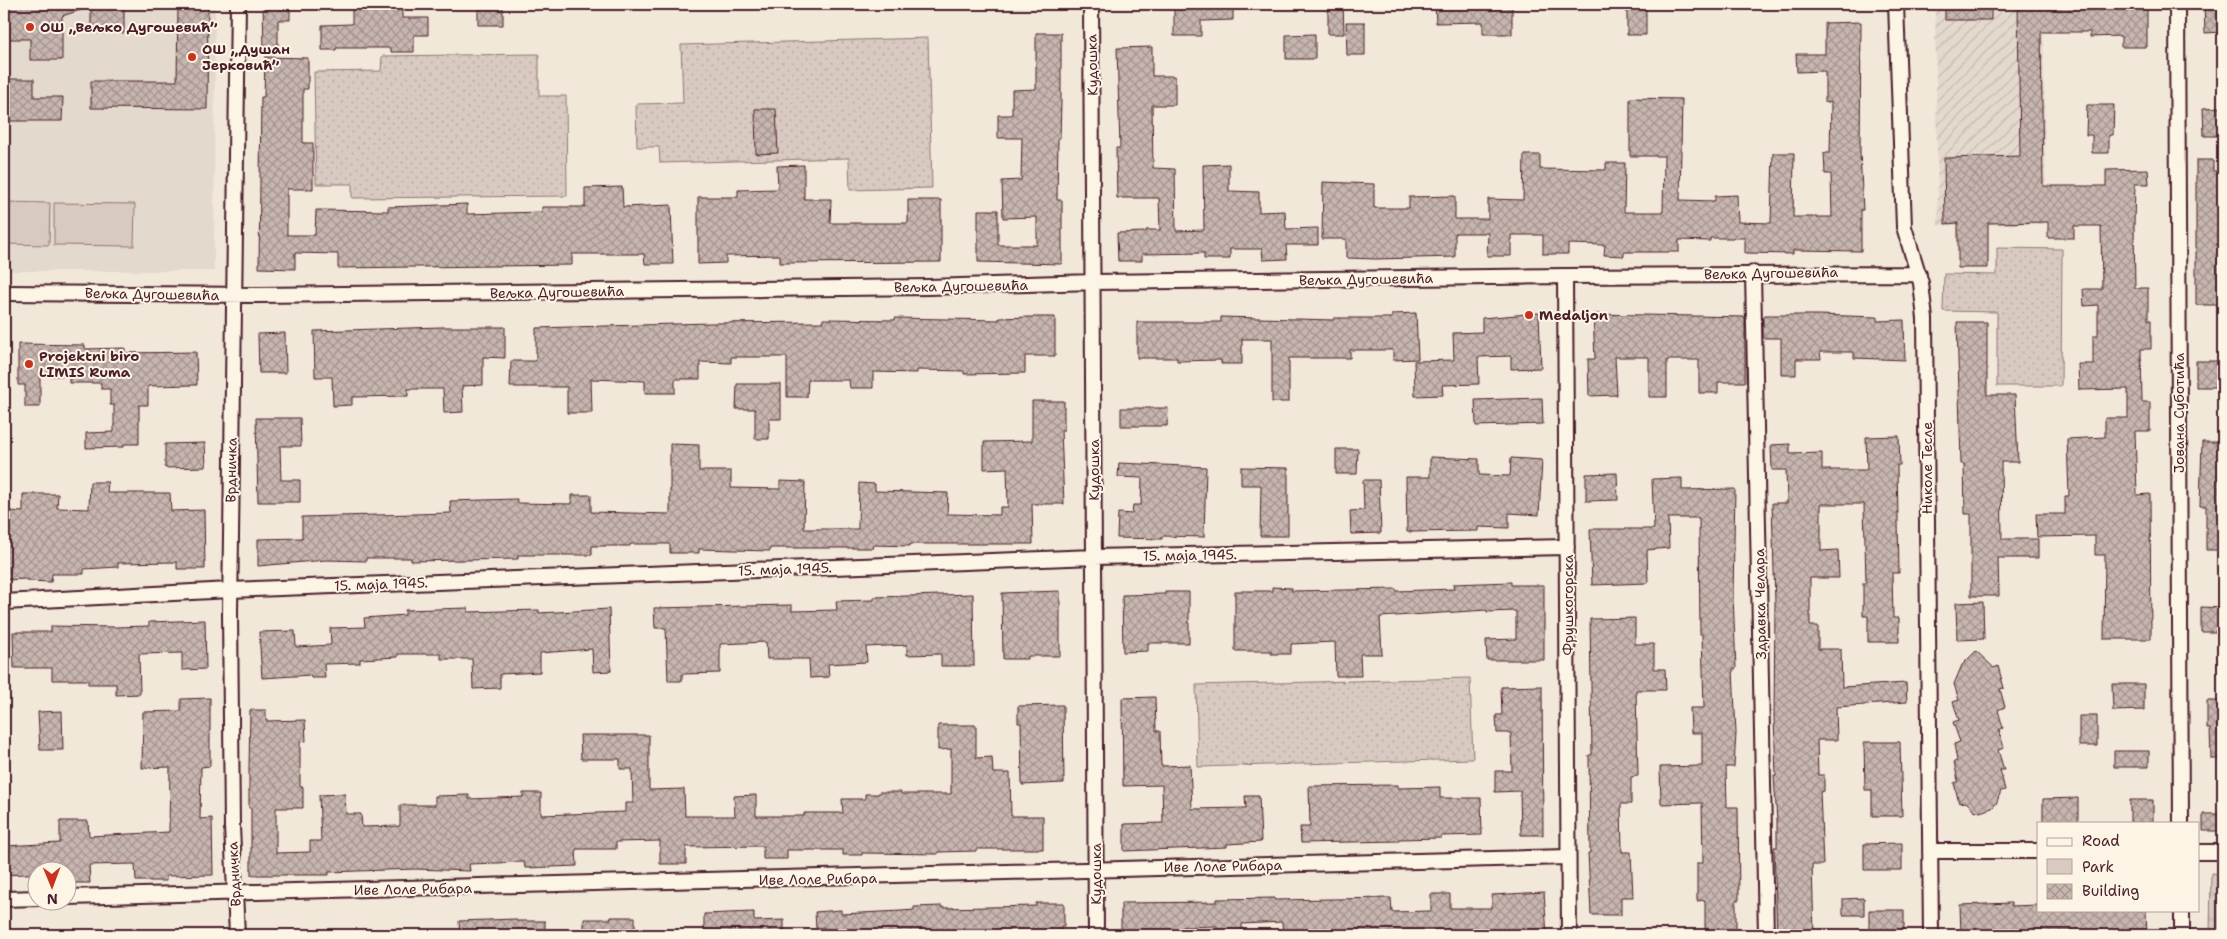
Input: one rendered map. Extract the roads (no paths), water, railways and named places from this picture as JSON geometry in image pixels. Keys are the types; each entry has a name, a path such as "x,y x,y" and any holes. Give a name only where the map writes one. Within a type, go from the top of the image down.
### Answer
{"street":[{"name":"Врдничка","path":"238,4 230,590 232,827 238,935"},
{"name":"Кудошка","path":"1091,4 1094,282 1096,935"},
{"name":"Николе Тесле","path":"1896,4 1904,227 1919,274 1926,319 1931,935"},
{"name":"Јована Суботића","path":"2178,4 2181,822"},
{"name":"Здравка Челара","path":"1753,274 1766,935"},
{"name":"Вељка Дугошевића","path":"4,293 233,295 929,287 1094,282 1565,276 1919,274"},
{"name":"Фрушкогорска","path":"1565,276 1569,935"},
{"name":"15. маја 1945.","path":"4,602 230,590 1094,557 1567,547"},
{"path":"1930,851 2037,851"},
{"path":"2200,852 2223,852"},
{"name":"Иве Лоле Рибара","path":"78,897 1568,858"},
{"path":"4,899 28,898"},
{"path":"2182,912 2182,935"}],"place":[{"name":"ОШ „Вељко Дугошевић”","path":"30,27"},
{"name":"ОШ „Душан Јерковић”","path":"192,57"},
{"name":"Medaljon","path":"1529,315"},
{"name":"Projektni biro LIMIS Ruma","path":"29,364"}]}
